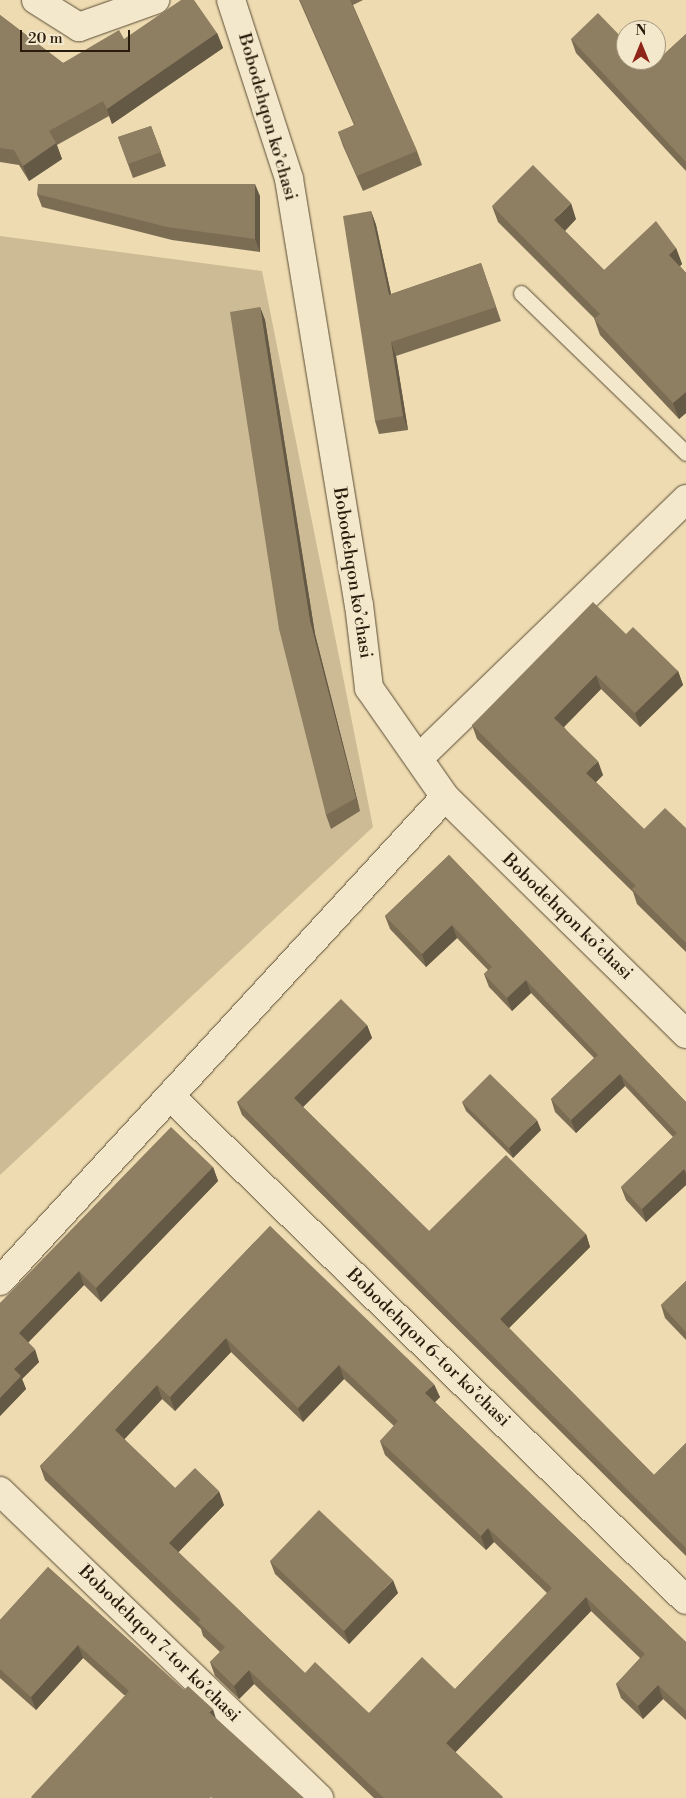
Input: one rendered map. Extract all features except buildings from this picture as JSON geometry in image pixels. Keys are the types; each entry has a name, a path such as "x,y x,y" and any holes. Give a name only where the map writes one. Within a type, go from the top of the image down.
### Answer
{"street":[{"path":"36,0 80,27 154,0"},
{"name":"Bobodehqon koʼchasi","path":"231,0 289,179 357,596 369,688 445,797 686,1034"},
{"path":"418,758 686,499"},
{"path":"0,1282 445,797"},
{"name":"Bobodehqon 6-tor koʼchasi","path":"170,1096 686,1600"},
{"name":"Bobodehqon 7-tor koʼchasi","path":"0,1490 318,1798"}],"lane":[{"path":"522,293 686,453"}],"shaded area":[{"path":"0,236 262,271 373,827 0,1175"}]}
